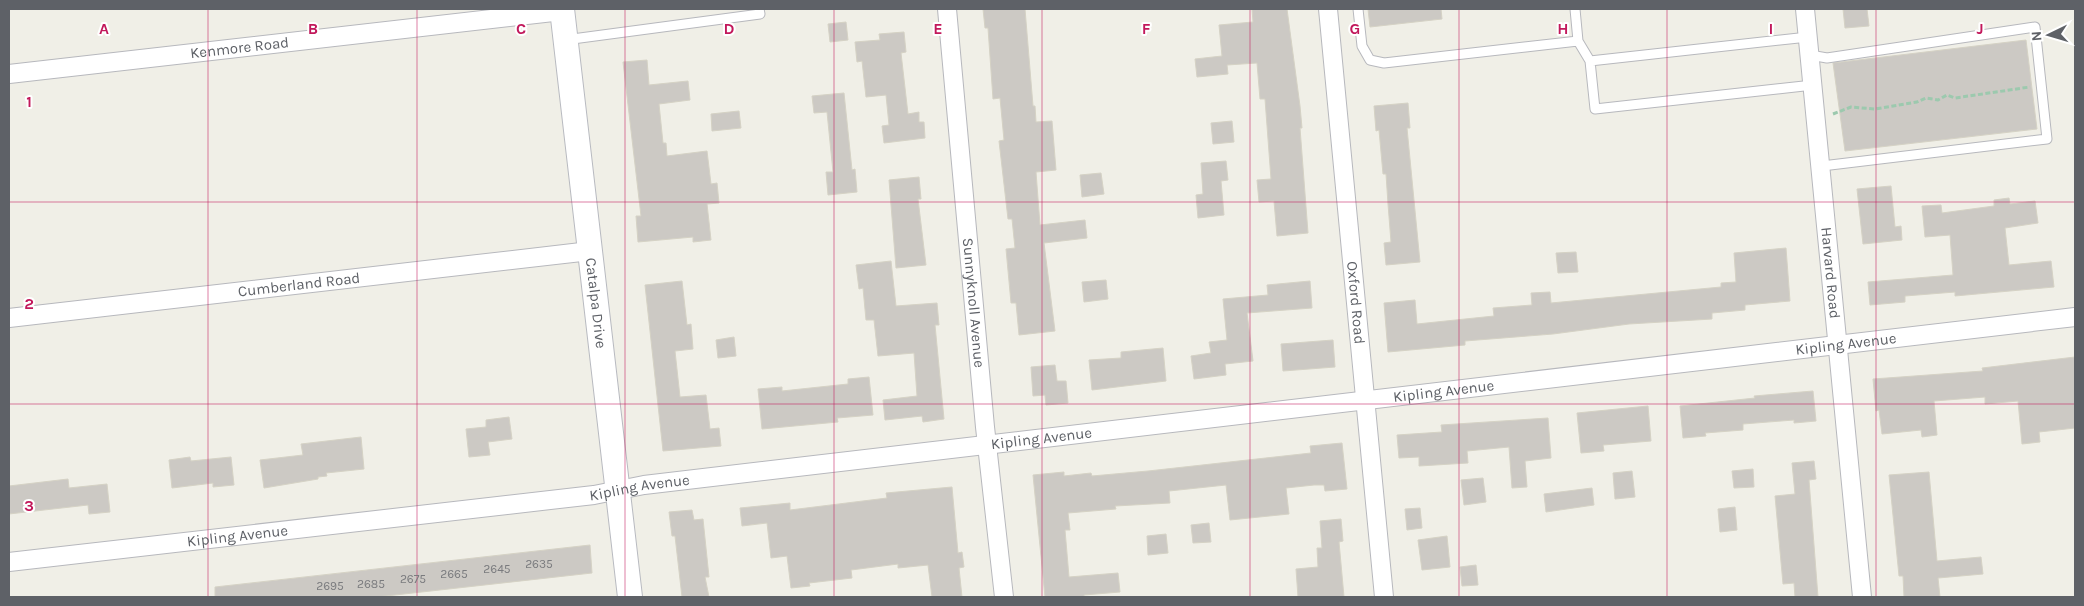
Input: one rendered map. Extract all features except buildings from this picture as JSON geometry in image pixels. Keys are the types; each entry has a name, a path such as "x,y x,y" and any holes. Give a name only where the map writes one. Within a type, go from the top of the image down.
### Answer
{"street":[{"name":"Sunnyknoll Avenue","path":"947,9 1004,597"},
{"name":"Oxford Road","path":"1328,9 1384,597"},
{"name":"Harvard Road","path":"1805,9 1822,166 1862,597"},
{"name":"Catalpa Drive","path":"562,10 630,597"},
{"name":"Kenmore Road","path":"9,74 562,10"},
{"name":"Cumberland Road","path":"9,318 590,251"},
{"name":"Kipling Avenue","path":"9,562 594,495 618,490 988,445 2075,317"}],"lane":[{"path":"565,40 760,14 759,9"},
{"path":"1358,9 1362,46 1370,60 1384,63 1578,41"},
{"path":"1575,9 1578,41 1590,61 1595,109 1813,86"},
{"path":"1810,55 1827,58 2035,27 2046,139 1822,166"},
{"path":"1590,61 1808,37"}],"path":[{"path":"1832,114 1851,107 1875,108 1917,102 1926,98 1938,100 1947,95 1955,98 1987,94 1996,90 2002,92 2015,88 2041,86"}]}
